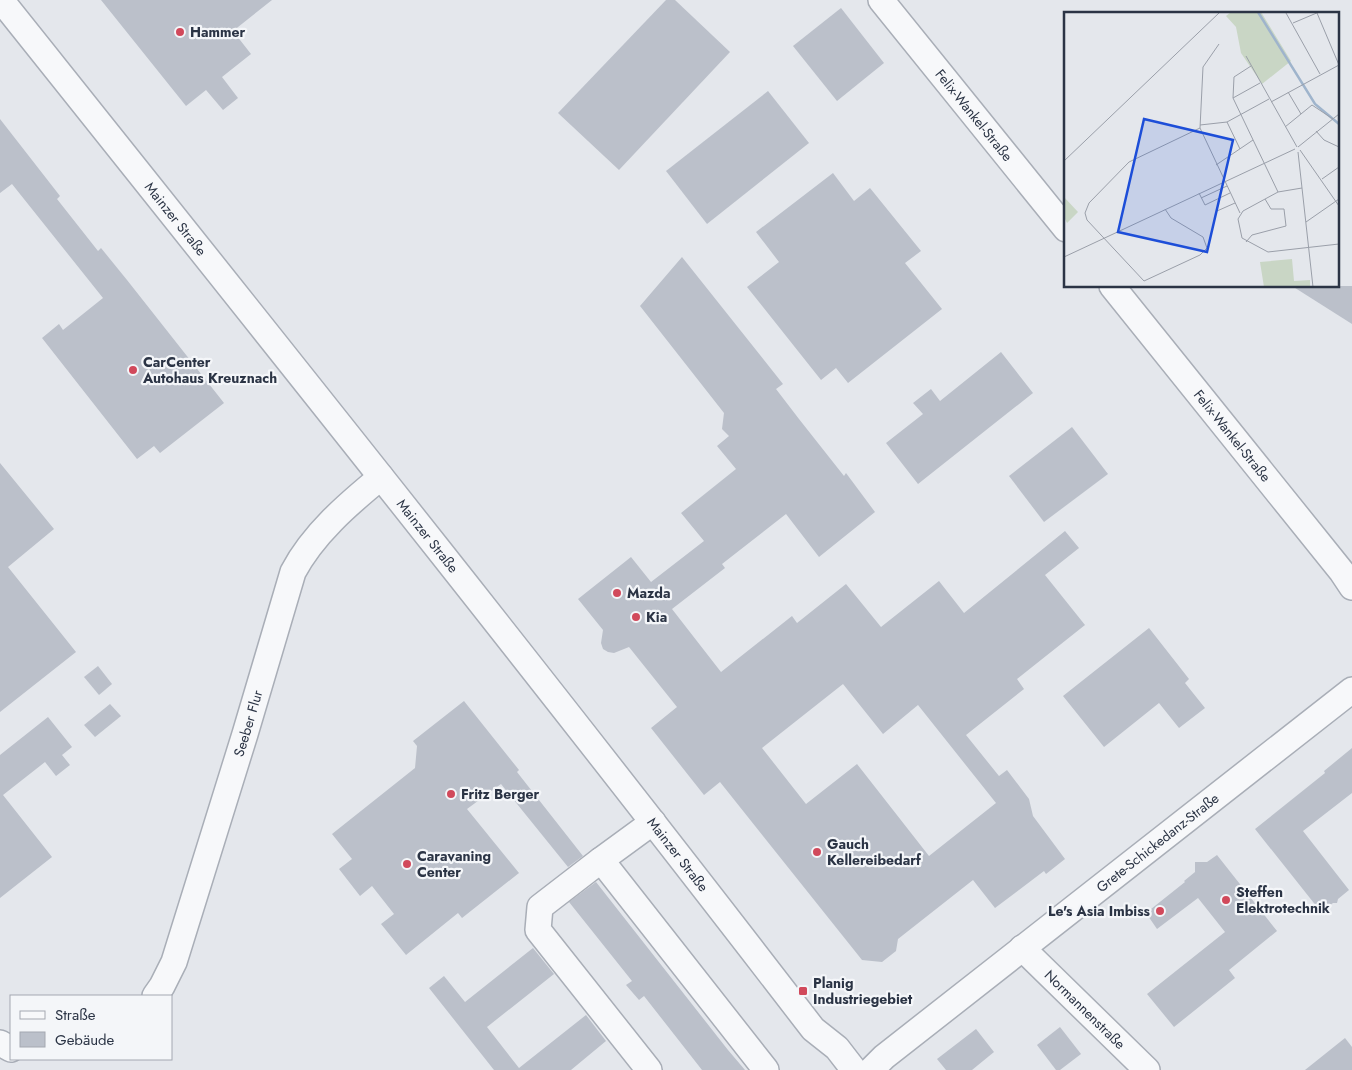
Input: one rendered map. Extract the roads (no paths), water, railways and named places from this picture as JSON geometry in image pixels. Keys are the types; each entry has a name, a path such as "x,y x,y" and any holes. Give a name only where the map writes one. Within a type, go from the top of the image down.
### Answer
{"street":[{"name":"Mainzer Straße","path":"1,0 381,477 814,1029 837,1048 854,1070"},
{"name":"Felix-Wankel-Straße","path":"881,0 1064,227"},
{"name":"Felix-Wankel-Straße","path":"1114,288 1342,572 1352,587"},
{"name":"Seeber Flur","path":"156,995 174,962 245,734 292,572 319,535 362,492 381,477"},
{"name":"Grete-Schickedanz-Straße","path":"871,1070 884,1057 1352,690"},
{"path":"649,1070 538,930 540,907 653,822"},
{"path":"601,860 766,1070"},
{"name":"Normannenstraße","path":"1022,948 1147,1070"}],"place":[{"name":"Hammer","path":"180,32"},
{"name":"CarCenter Autohaus Kreuznach","path":"133,370"},
{"name":"Mazda","path":"617,593"},
{"name":"Kia","path":"636,617"},
{"name":"Fritz Berger","path":"451,794"},
{"name":"Gauch Kellereibedarf","path":"817,852"},
{"name":"Caravaning Center","path":"407,864"},
{"name":"Steffen Elektrotechnik","path":"1226,900"},
{"name":"Le's Asia Imbiss","path":"1160,911"},
{"name":"Planig Industriegebiet","path":"803,991"}]}
